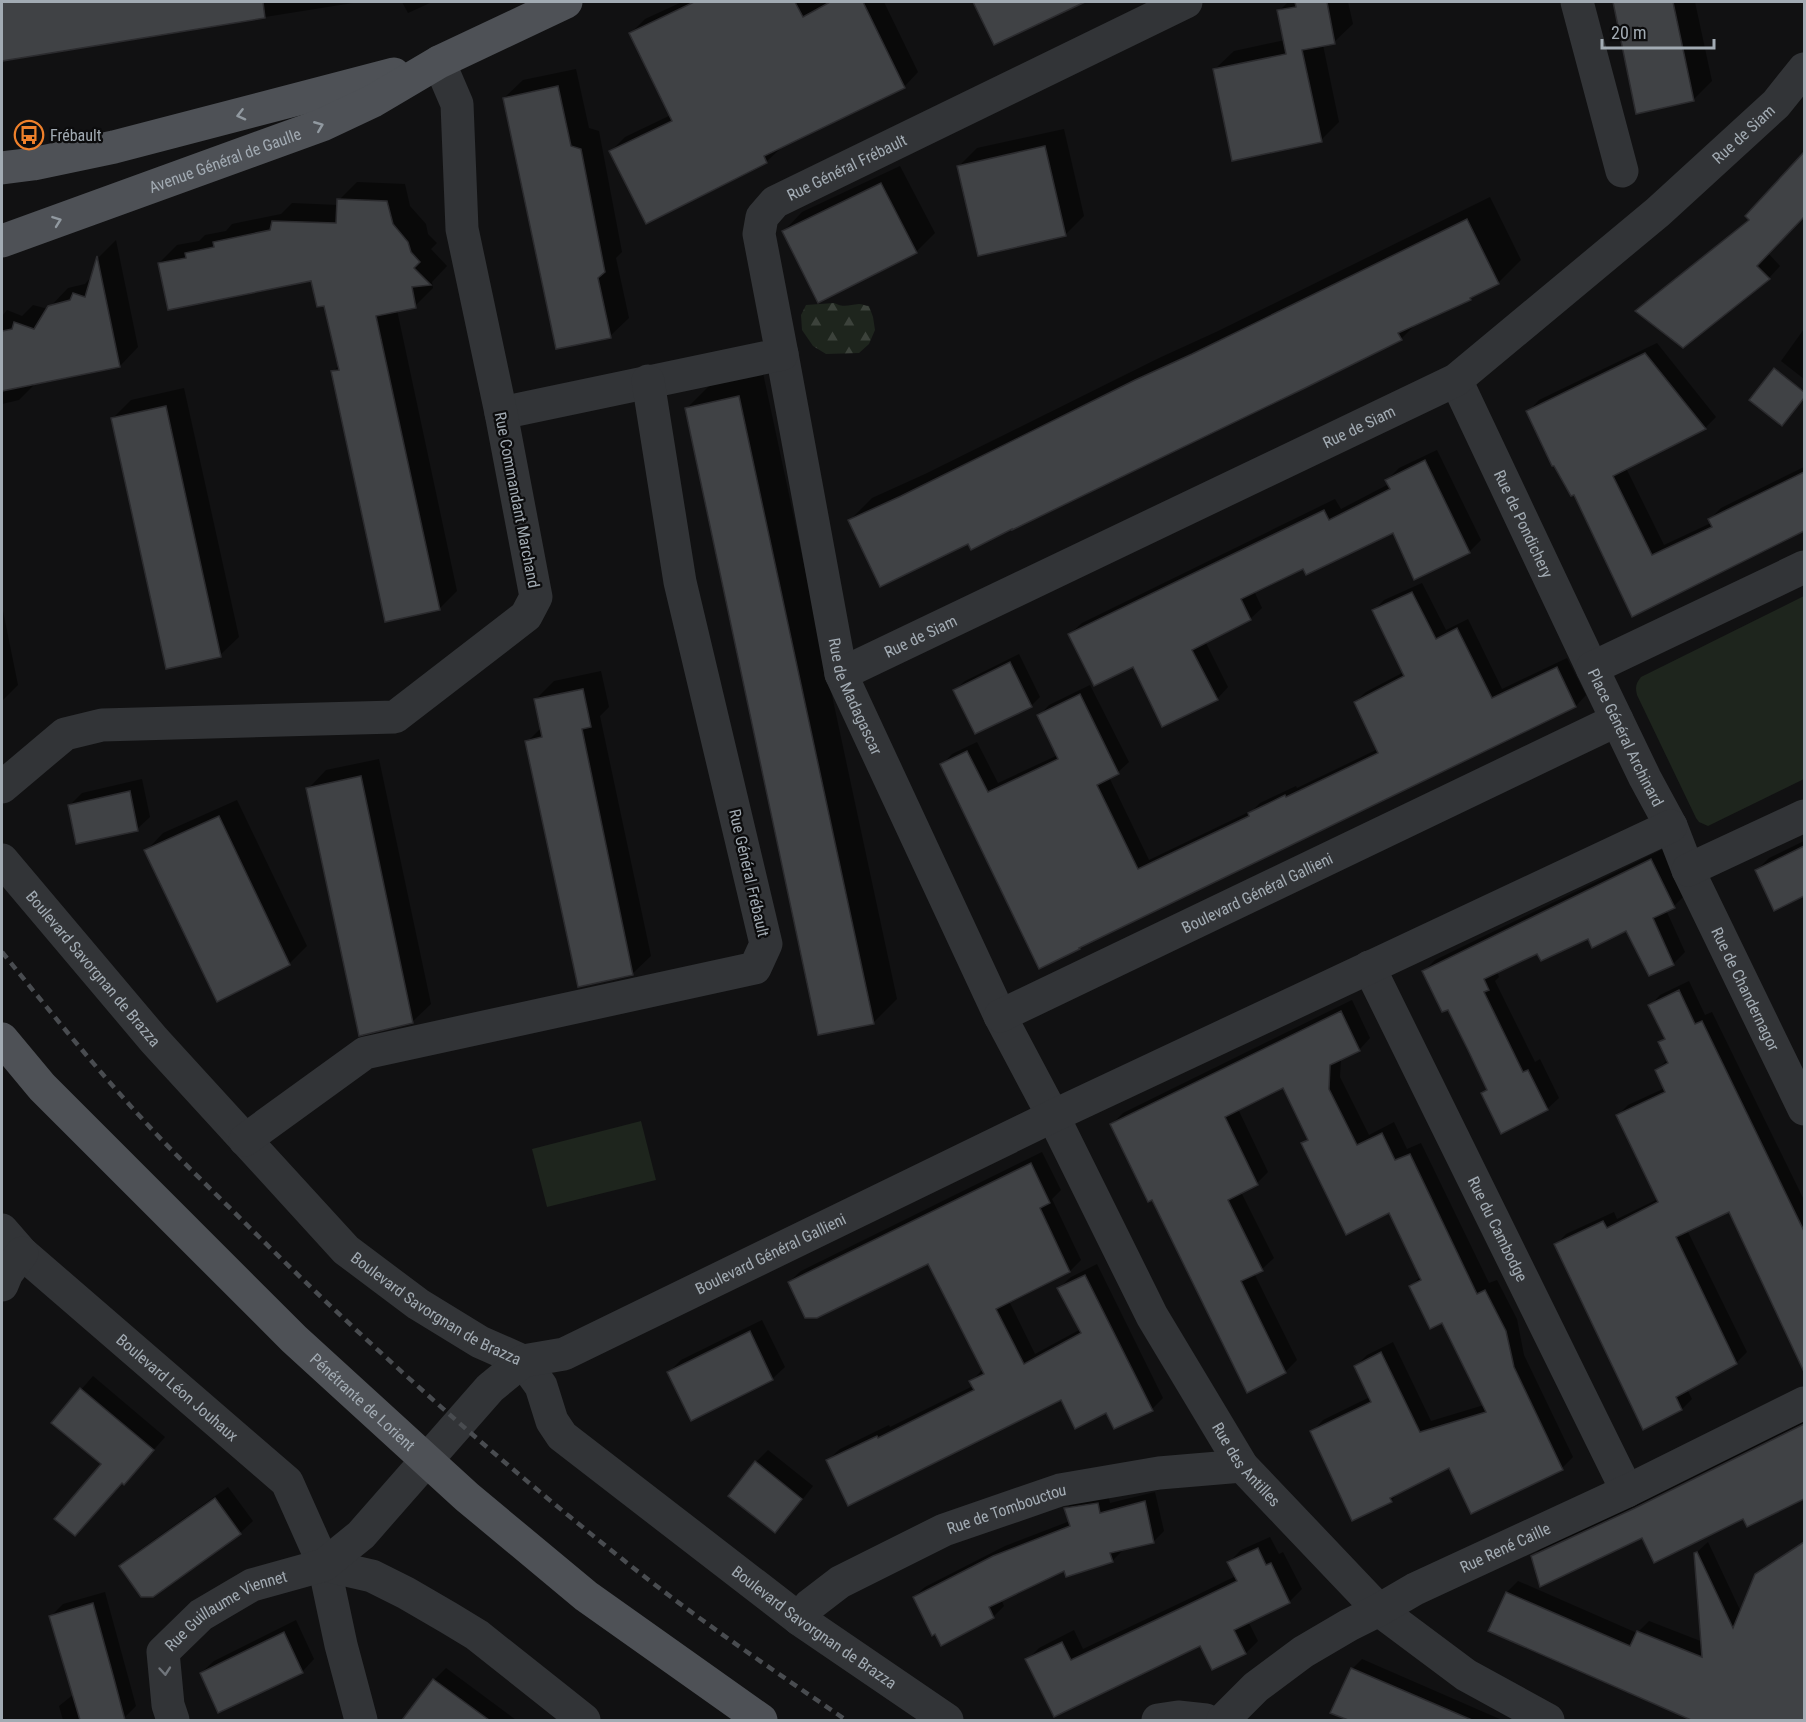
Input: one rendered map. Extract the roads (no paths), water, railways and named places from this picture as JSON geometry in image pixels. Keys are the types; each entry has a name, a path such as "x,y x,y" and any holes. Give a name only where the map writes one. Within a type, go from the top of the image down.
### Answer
{"main road":[{"name":"Avenue Général de Gaulle","path":"2,241 322,125 373,101 439,62 566,2"},
{"name":"Avenue Général de Gaulle","path":"2,168 114,147 439,62"},
{"name":"Pénétrante de Lorient","path":"2,1039 42,1087 294,1339 467,1497 586,1596 761,1720"}],"street":[{"name":"Rue Général Frébault","path":"782,354 759,234 762,217 774,202 1186,2"},
{"path":"1577,2 1622,171"},
{"name":"Rue Commandant Marchand","path":"2,787 65,734 102,725 396,717 526,616 536,597 501,413 462,229 457,104 439,62"},
{"name":"Rue de Siam","path":"841,674 1456,380 1658,212 1776,104 1804,69"},
{"path":"501,413 782,354"},
{"name":"Rue de Madagascar","path":"782,354 841,674 1000,1016"},
{"name":"Rue de Pondichery","path":"1456,380 1592,668"},
{"name":"Rue Général Frébault","path":"245,1140 365,1053 755,968 766,944 680,582 648,381"},
{"name":"Place Général Archinard","path":"1688,870 1671,826 1592,668 1804,567"},
{"name":"Boulevard Général Gallieni","path":"1000,1016 1617,720"},
{"path":"1688,870 1804,816"},
{"name":"Boulevard Général Gallieni","path":"324,1565 361,1535 490,1388 523,1361 564,1354 1053,1116 1671,826"},
{"name":"Boulevard Savorgnan de Brazza","path":"2,860 154,1040 346,1250 418,1304 480,1342 523,1361 541,1386 552,1421 562,1436 799,1619 947,1720"},
{"name":"Rue de Chandernagor","path":"1688,870 1804,1108"},
{"name":"Rue du Cambodge","path":"1369,967 1627,1491"},
{"path":"1000,1016 1053,1116"},
{"name":"Rue des Antilles","path":"1053,1116 1152,1316 1242,1466 1379,1610 1466,1675 1548,1720"},
{"path":"2,1285 7,1273 12,1241"},
{"name":"Boulevard Léon Jouhaux","path":"12,1241 287,1482 324,1565 341,1645 361,1720"},
{"name":"Rue René Caille","path":"1223,1720 1256,1687 1303,1652 1349,1625 1415,1589 1627,1491 1804,1403"},
{"name":"Rue de Tombouctou","path":"799,1619 810,1605 840,1581 944,1530 1060,1490 1159,1473 1242,1466"},
{"path":"324,1565 372,1576 449,1618 477,1635 584,1720"},
{"name":"Rue Guillaume Viennet","path":"173,1720 168,1705 163,1652 201,1615 252,1585 324,1565"},
{"path":"1158,1720 1178,1717 1206,1720"}],"railway":[{"path":"2,952 91,1061 159,1137 294,1271 387,1358 532,1485 631,1566 710,1626 846,1720"}],"place":[{"name":"Frébault","path":"29,135"}]}
